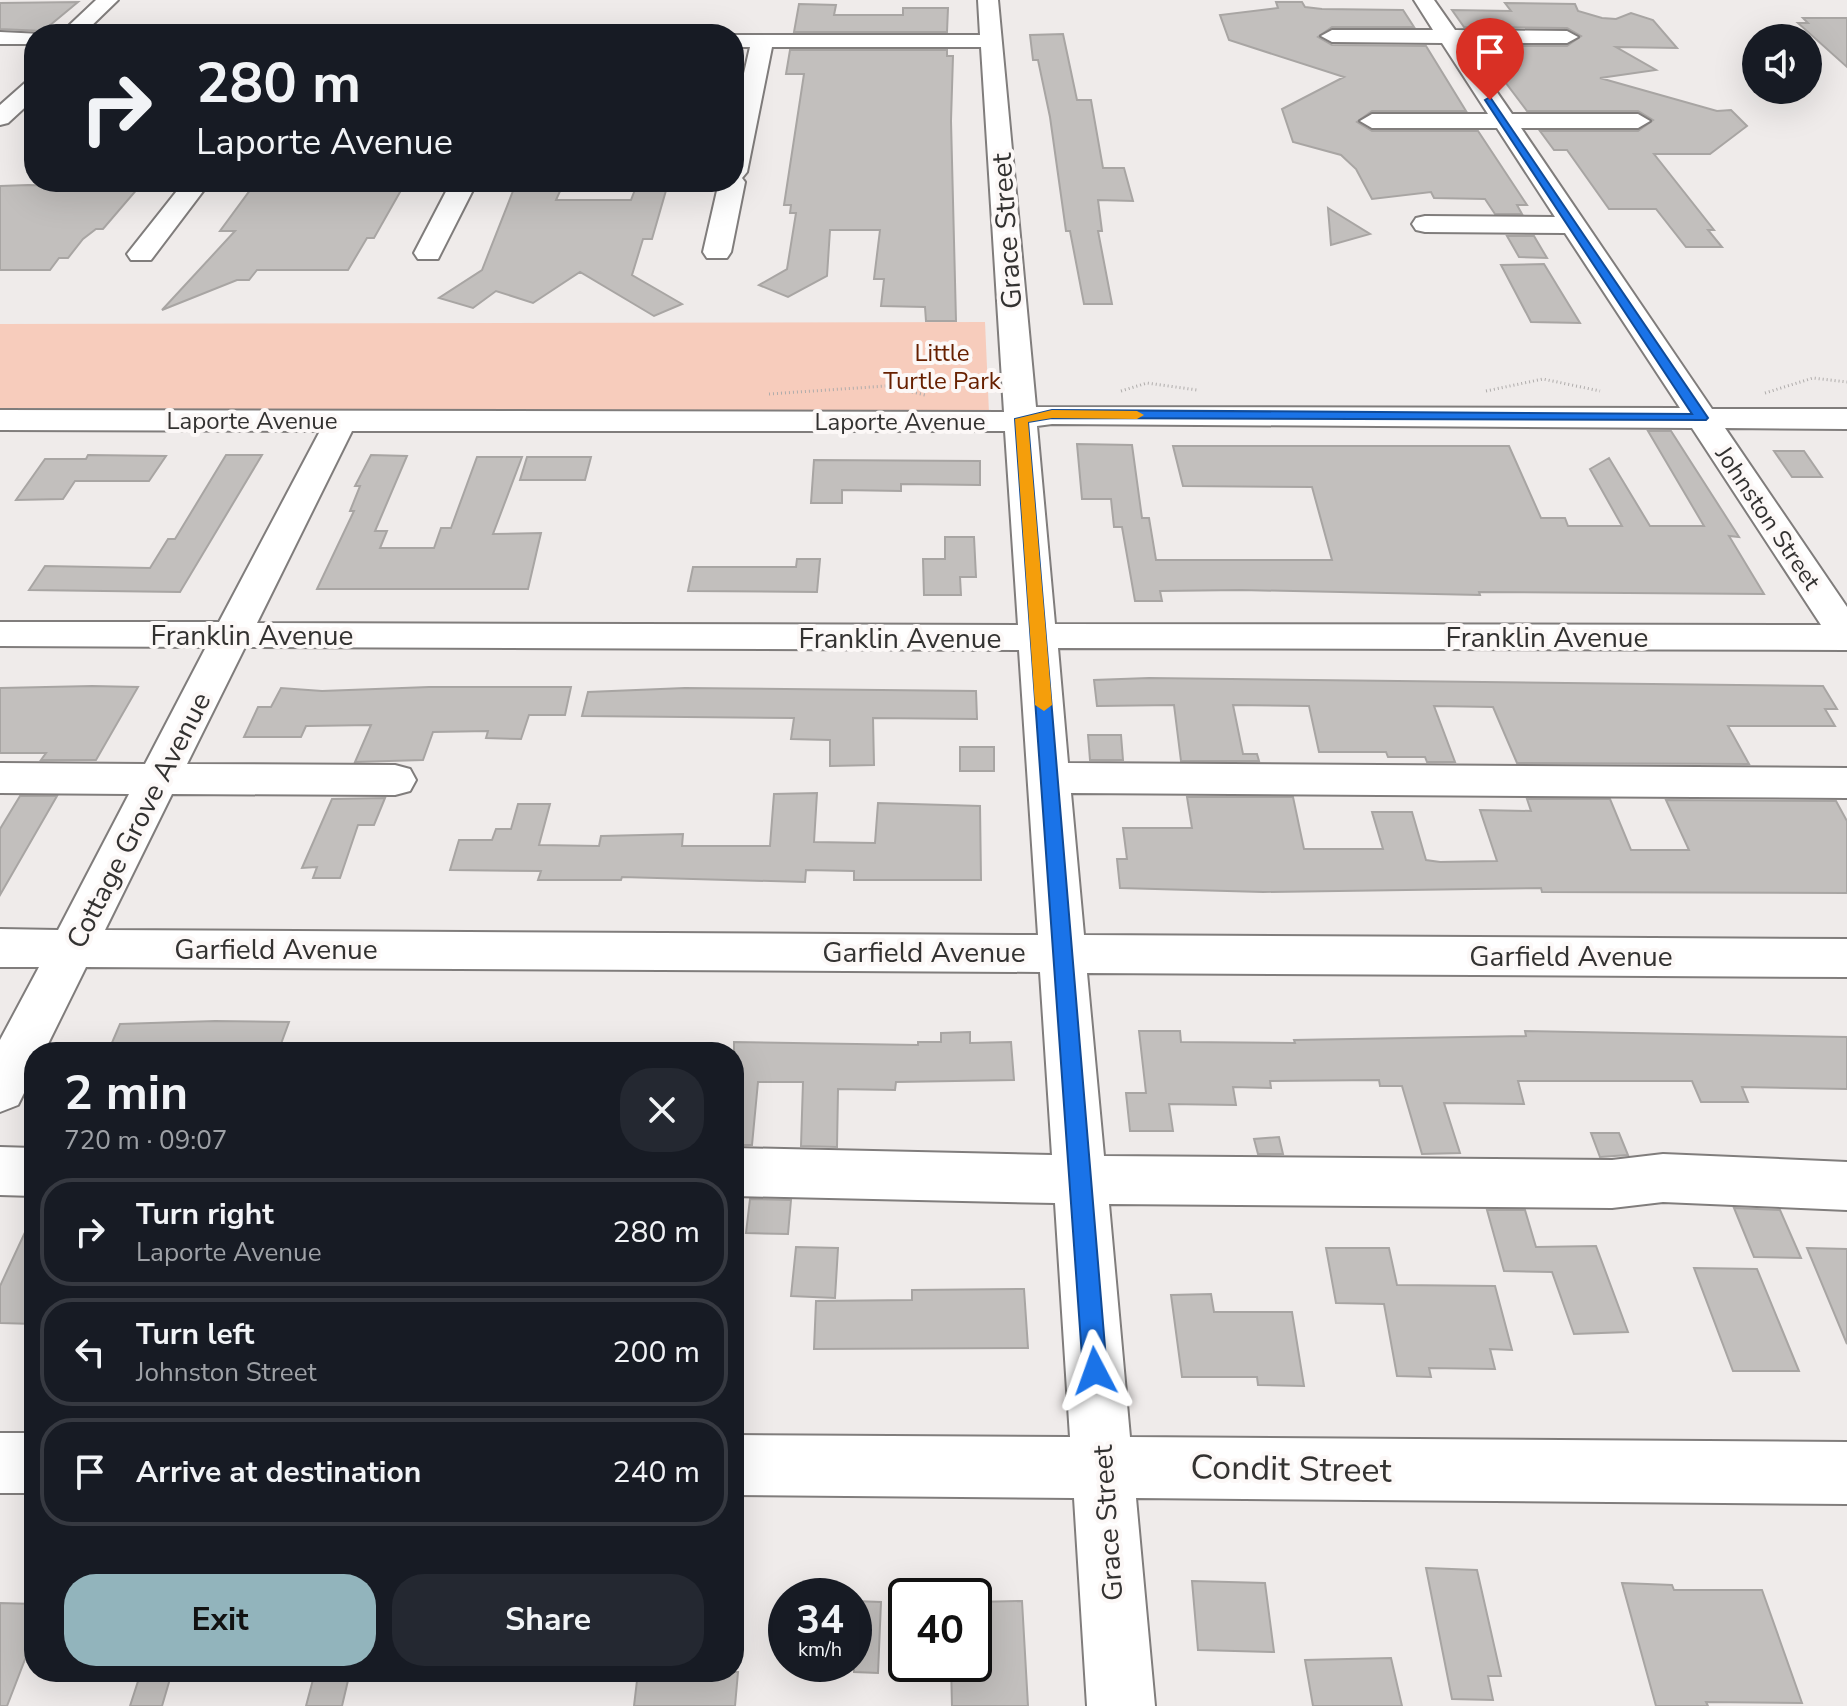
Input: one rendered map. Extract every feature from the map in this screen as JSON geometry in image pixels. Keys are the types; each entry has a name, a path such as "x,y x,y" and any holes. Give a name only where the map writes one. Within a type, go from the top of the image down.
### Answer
{"street":[{"path":"82,24 108,0"},
{"path":"102,24 127,0"},
{"name":"Grace Street","path":"988,0 1121,1706"},
{"name":"Johnston Street","path":"1424,0 1847,637"},
{"path":"1332,36 1567,37"},
{"path":"0,38 24,38"},
{"path":"744,41 992,41"},
{"path":"744,125 762,41"},
{"path":"0,98 24,76"},
{"path":"0,118 24,96"},
{"path":"1372,121 1638,121"},
{"path":"141,254 189,192"},
{"path":"428,253 459,192"},
{"path":"717,252 730,192"},
{"path":"1425,224 1571,225"},
{"name":"Laporte Avenue","path":"0,420 993,423 1052,414 1847,419"},
{"name":"Cottage Grove Avenue","path":"24,1042 341,421"},
{"name":"Franklin Avenue","path":"0,634 1847,637"},
{"path":"0,778 395,780"},
{"path":"1049,778 1847,783"},
{"name":"Garfield Avenue","path":"0,948 1847,958"},
{"name":"Cottage Grove Avenue","path":"0,1090 24,1043"},
{"path":"0,1171 24,1172"},
{"path":"744,1172 1081,1180 1612,1184 1663,1178 1847,1186"},
{"path":"0,1463 24,1463"},
{"name":"Condit Street","path":"744,1465 1847,1473"}],"green space":[{"name":"Little Turtle Park","path":"985,322 989,413 0,408 0,324"}],"building":[{"path":"78,2 51,24 24,24 24,30 0,29 0,3"},
{"path":"1276,2 1302,2 1305,7 1322,9 1403,10 1414,27 1332,27 1318,37 1332,45 1426,46 1466,111 1372,111 1357,122 1372,131 1478,131 1527,205 1517,205 1522,214 1495,214 1485,199 1434,198 1431,192 1372,199 1356,169 1341,155 1293,142 1282,109 1344,77 1229,40 1220,15 1278,8"},
{"path":"1505,3 1575,4 1578,11 1602,18 1616,19 1631,13 1653,20 1677,48 1616,47 1656,70 1600,78 1717,111 1731,110 1747,126 1710,154 1654,154 1714,230 1708,230 1722,247 1686,247 1656,209 1609,209 1567,150 1554,150 1540,131 1638,131 1653,120 1638,111 1527,111 1478,46 1567,46 1581,36 1567,28 1464,27 1452,10 1511,11"},
{"path":"799,4 836,5 834,15 903,15 903,8 948,8 947,32 794,32"},
{"path":"1803,18 1847,18 1847,67 1822,45 1822,24 1798,23 1808,23"},
{"path":"1063,34 1077,100 1091,100 1103,168 1124,168 1133,201 1098,200 1102,231 1098,231 1112,304 1084,304 1070,231 1066,231 1050,117 1038,60 1033,60 1030,35"},
{"path":"790,50 947,50 947,56 953,56 951,121 956,321 926,321 925,307 881,306 884,279 874,279 880,230 830,230 827,276 788,297 759,285 787,269 796,213 790,213 791,205 784,205 804,74 786,74"},
{"path":"24,185 24,192 135,192 103,229 96,229 83,239 68,258 59,258 50,270 0,270 0,186"},
{"path":"249,192 400,192 374,238 367,238 348,270 257,270 249,280 237,280 162,310 235,231 220,231"},
{"path":"513,192 560,192 556,200 631,200 634,192 666,192 652,239 643,239 632,275 682,304 654,316 580,272 533,303 496,291 473,308 439,298 482,270"},
{"path":"1328,208 1370,234 1331,245"},
{"path":"1507,236 1534,236 1547,258 1519,257"},
{"path":"1544,264 1580,323 1531,322 1501,265"},
{"path":"1648,431 1671,431 1739,537 1729,536 1764,594 1479,592 1480,595 1241,590 1160,591 1162,601 1135,601 1122,527 1114,527 1111,499 1082,499 1077,444 1132,445 1142,518 1149,518 1156,560 1332,560 1312,487 1183,486 1173,446 1509,446 1541,518 1565,518 1568,526 1622,526 1590,469 1609,458 1650,526 1704,526"},
{"path":"1774,451 1804,451 1822,477 1792,477"},
{"path":"88,455 166,456 149,481 75,481 63,499 16,500 45,459 86,459"},
{"path":"226,455 262,455 180,592 29,590 45,566 150,568 168,539 175,539"},
{"path":"371,455 407,456 375,531 387,531 380,548 434,548 441,528 451,528 477,457 522,457 493,534 541,533 528,589 317,589 354,511 350,511 360,486 355,486"},
{"path":"527,457 591,457 585,480 520,480"},
{"path":"814,460 980,461 980,485 901,484 901,491 842,490 842,503 811,503"},
{"path":"945,537 974,537 976,577 960,577 961,595 924,595 923,559 945,559"},
{"path":"797,559 820,559 817,592 688,591 693,567 796,567"},
{"path":"1149,678 1823,686 1837,709 1825,709 1835,726 1728,726 1749,764 1517,763 1493,707 1434,706 1455,762 1427,762 1425,757 1388,757 1386,752 1319,752 1309,706 1233,705 1243,754 1257,754 1259,761 1181,761 1174,705 1097,706 1094,680"},
{"path":"138,687 96,760 41,760 46,753 0,753 0,688"},
{"path":"571,687 565,715 529,715 521,739 486,738 488,731 433,732 423,760 355,762 371,725 306,726 301,737 244,737 258,707 271,707 281,688 322,691"},
{"path":"685,688 976,691 977,719 873,718 874,765 830,766 830,740 791,739 794,718 582,716 588,692"},
{"path":"1088,735 1121,735 1123,760 1090,760"},
{"path":"960,747 994,747 994,771 960,771"},
{"path":"817,793 814,842 875,843 878,803 980,806 981,880 854,880 854,871 806,870 805,882 622,877 621,880 538,880 541,871 450,870 459,840 492,840 496,829 511,829 518,804 550,804 539,845 599,846 601,836 683,834 682,846 770,846 774,794"},
{"path":"20,796 57,796 0,895 0,829"},
{"path":"1187,797 1293,797 1304,849 1383,849 1372,812 1412,812 1426,860 1440,862 1497,861 1480,810 1531,811 1527,799 1610,799 1631,850 1689,850 1666,800 1836,801 1847,821 1847,893 1542,892 1541,888 1263,892 1120,888 1117,859 1127,859 1123,828 1192,828"},
{"path":"385,798 374,825 358,825 340,878 313,878 317,867 302,868 332,799"},
{"path":"289,1022 282,1042 112,1042 120,1024"},
{"path":"1139,1031 1180,1031 1181,1042 1295,1043 1294,1040 1526,1036 1525,1031 1847,1037 1847,1089 1742,1087 1748,1102 1701,1102 1692,1081 1518,1081 1524,1104 1444,1103 1460,1153 1422,1154 1402,1086 1380,1086 1379,1080 1270,1081 1271,1088 1233,1087 1236,1105 1169,1104 1173,1131 1130,1131 1126,1093 1146,1093"},
{"path":"970,1032 970,1043 1011,1042 1014,1080 896,1082 895,1090 838,1089 837,1147 801,1146 803,1082 758,1082 752,1145 744,1145 744,1042 918,1045 918,1042 941,1042 941,1033"},
{"path":"1591,1133 1619,1133 1628,1155 1600,1157"},
{"path":"1279,1137 1283,1154 1258,1154 1254,1139"},
{"path":"750,1199 791,1200 788,1234 746,1233"},
{"path":"1734,1208 1780,1210 1801,1258 1754,1257"},
{"path":"1487,1210 1525,1210 1536,1247 1596,1246 1628,1332 1574,1334 1552,1272 1504,1271"},
{"path":"24,1234 24,1324 0,1323 0,1286"},
{"path":"796,1247 838,1248 835,1298 791,1296"},
{"path":"1326,1248 1389,1248 1397,1285 1495,1286 1512,1350 1490,1349 1495,1369 1429,1368 1431,1377 1397,1376 1384,1304 1336,1303"},
{"path":"1807,1248 1847,1249 1847,1344"},
{"path":"1694,1268 1757,1269 1799,1371 1733,1371"},
{"path":"1024,1289 1028,1348 814,1349 816,1301 912,1300 912,1290"},
{"path":"1211,1294 1214,1312 1292,1312 1304,1386 1258,1385 1257,1377 1182,1377 1171,1295"},
{"path":"1426,1568 1477,1570 1501,1676 1488,1676 1493,1700 1452,1699"},
{"path":"1192,1581 1265,1583 1274,1652 1198,1650"},
{"path":"1622,1583 1672,1585 1674,1590 1762,1590 1802,1703 1706,1702 1708,1706 1656,1706"},
{"path":"1022,1601 1028,1706 952,1706 951,1682 992,1682 992,1602"},
{"path":"872,1602 881,1602 878,1673 872,1673"},
{"path":"0,1603 24,1604 24,1662 7,1706 0,1706"},
{"path":"1391,1658 1402,1706 1313,1706 1305,1660"},
{"path":"138,1682 169,1682 162,1706 130,1706"},
{"path":"312,1682 348,1682 342,1706 306,1706"},
{"path":"637,1682 737,1682 735,1706 634,1706"}],"slow traffic":[{"path":"1044,705 1021,419 1052,414 1137,415"}],"route":[{"path":"1095,1371 1021,419 1052,414 1702,418 1490,100"}]}
